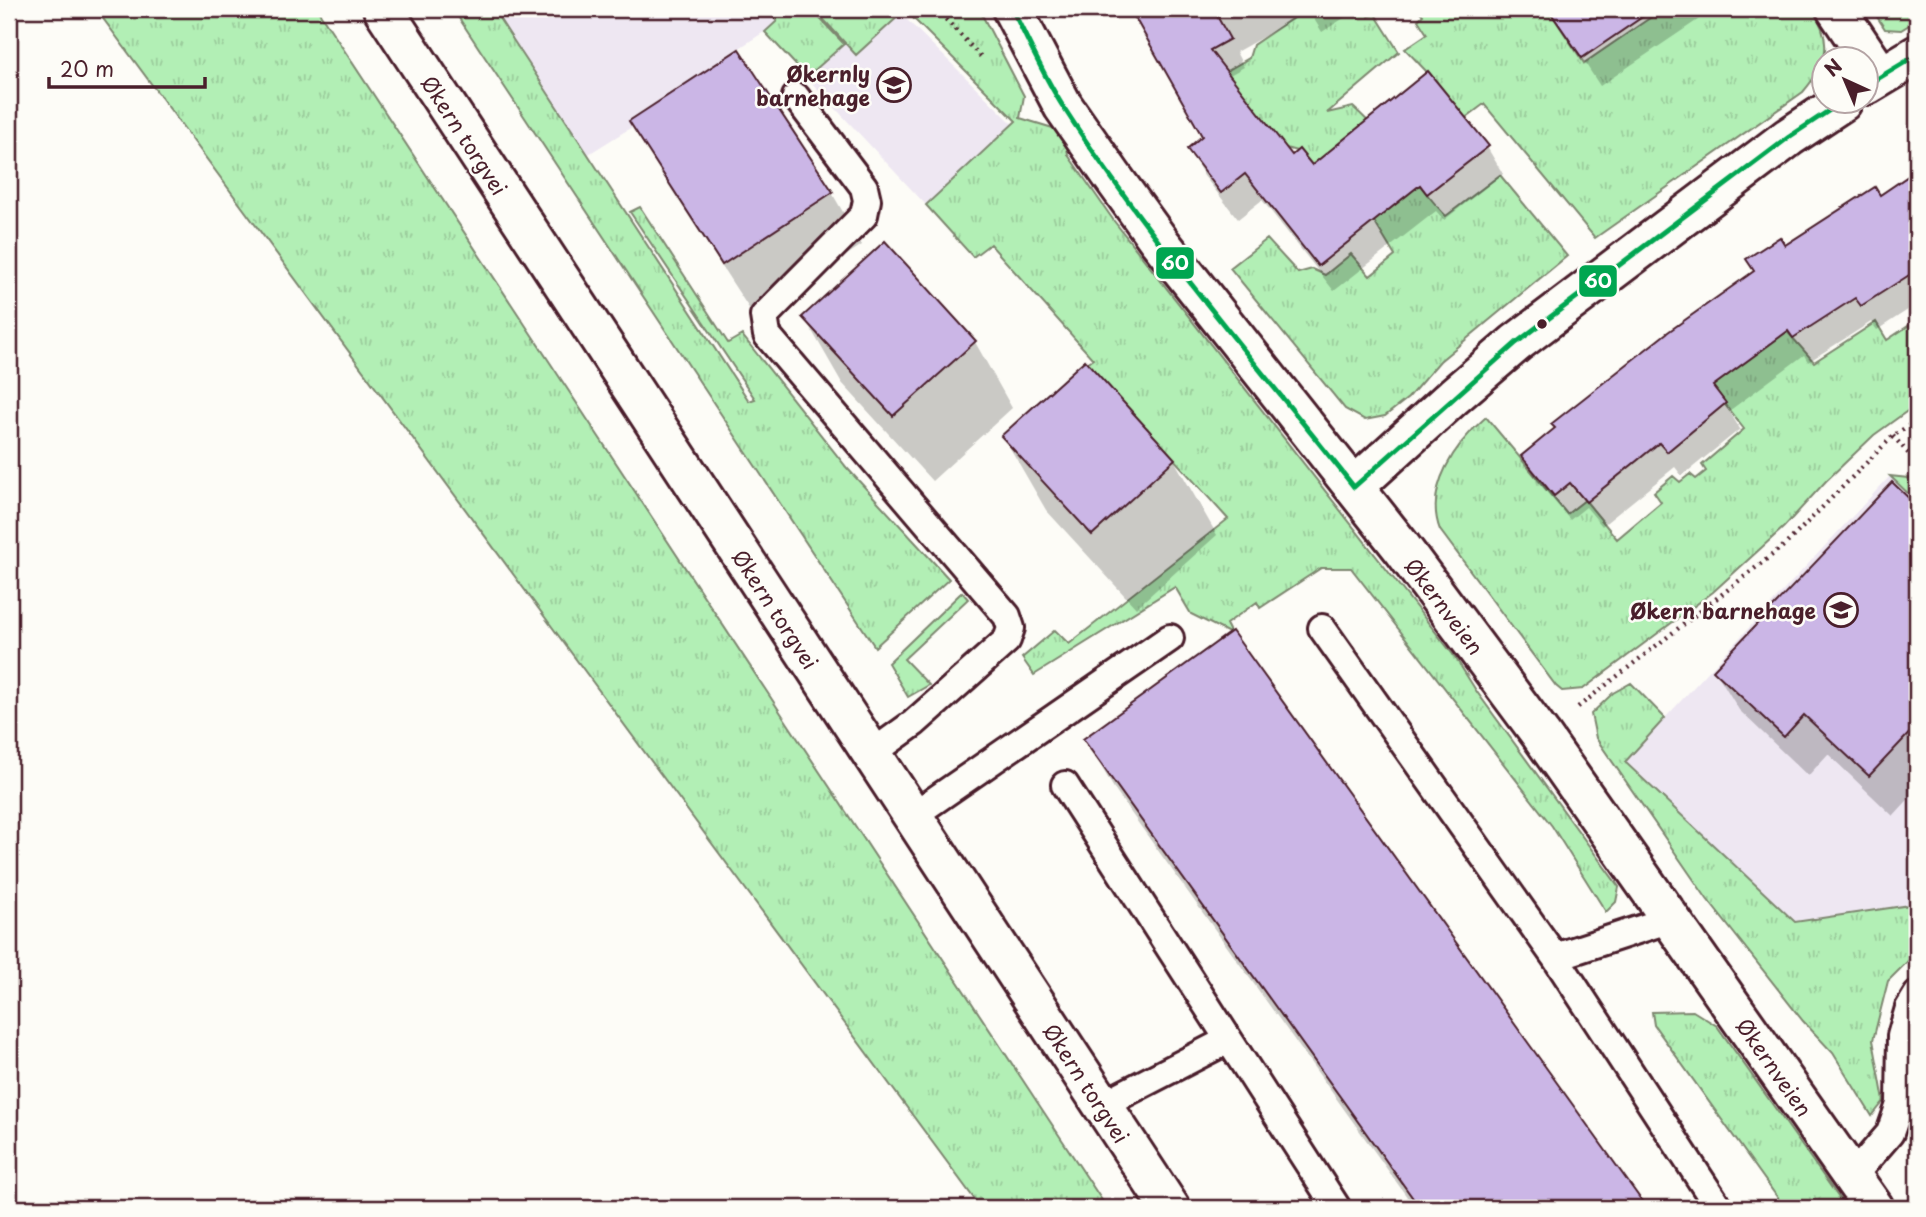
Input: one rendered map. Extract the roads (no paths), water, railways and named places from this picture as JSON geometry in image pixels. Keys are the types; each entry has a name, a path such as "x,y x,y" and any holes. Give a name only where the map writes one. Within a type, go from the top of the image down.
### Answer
{"street":[{"name":"Økern torgvei","path":"383,9 1170,1208"},
{"name":"Økernveien","path":"1012,9 1063,106 1112,176 1159,241 1354,487 1541,735 1874,1208"},
{"path":"1836,9 1856,46"},
{"path":"1881,77 1917,55"},
{"path":"1354,487 1516,343 1789,137 1821,116"}],"lane":[{"path":"796,97 864,187 867,200 864,215 764,316 767,335 1007,616 1011,628 1007,640 914,723 871,754"},
{"path":"1322,628 1555,957 1719,1208"},
{"path":"912,816 1170,638"},
{"path":"1065,785 1337,1208"},
{"path":"1555,957 1671,919"},
{"path":"1852,1177 1890,1133 1900,1104 1901,1036 1909,1008 1917,995"},
{"path":"1102,1105 1228,1040"}],"place":[{"name":"Økernly barnehage","path":"894,85"},
{"name":"Økern barnehage","path":"1841,610"}]}
